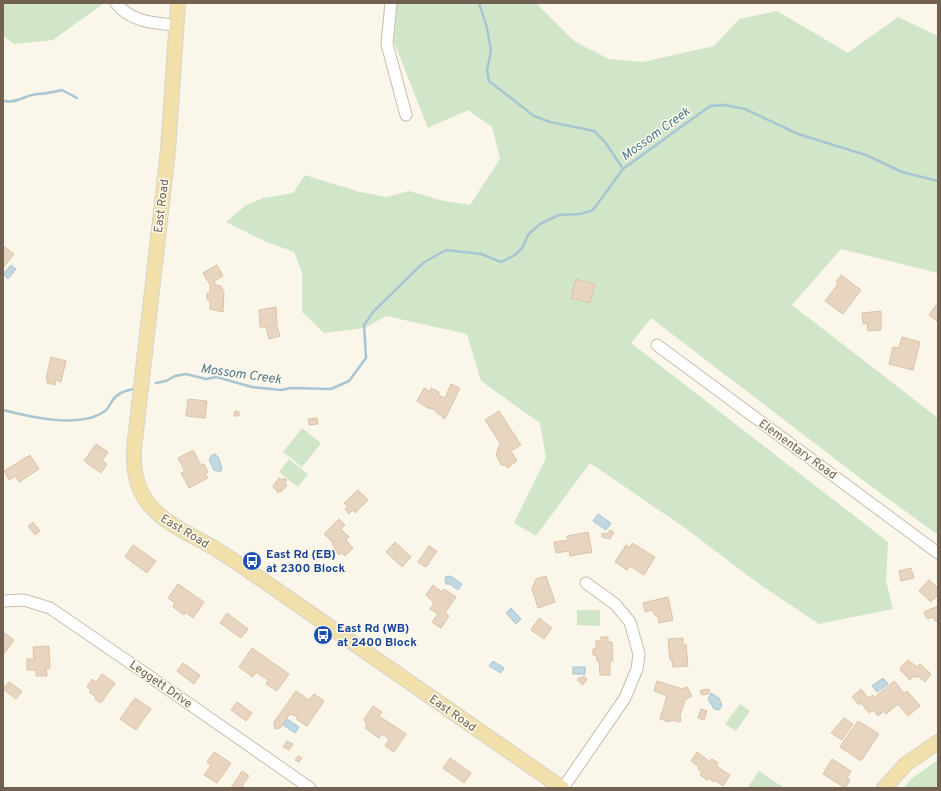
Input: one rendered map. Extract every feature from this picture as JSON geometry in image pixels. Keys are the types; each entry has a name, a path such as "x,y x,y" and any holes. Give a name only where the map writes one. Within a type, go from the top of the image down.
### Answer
{"main road":[{"name":"East Road","path":"178,3 168,150 146,355 134,449 135,473 144,496 160,517 220,552 255,575 562,788"},
{"path":"884,788 906,764 938,742"}],"street":[{"path":"116,3 128,14 144,22 176,25"},
{"path":"391,3 387,44 406,115"},
{"name":"Elementary Road","path":"657,345 938,553"},
{"path":"562,788 625,698 637,669 638,654 630,622 615,604 586,583"},
{"name":"Leggett Drive","path":"3,601 24,600 50,608 140,668 310,788"}],"green space":[{"path":"3,3 104,3 53,40 14,44 3,36"},
{"path":"397,3 536,3 574,41 609,59 643,62 714,46 739,19 777,11 848,53 898,17 938,36 938,273 841,249 792,305 938,418 938,535 868,484 651,318 631,343 888,542 886,581 893,609 819,624 759,584 685,528 590,463 536,536 514,523 546,458 540,423 481,381 467,334 386,316 365,328 324,333 302,312 302,272 294,252 264,241 226,222 246,205 263,198 293,193 305,175 360,192 387,197 409,191 444,201 470,205 500,159 492,127 468,110 428,128 394,42"},
{"path":"302,428 321,443 302,467 283,452"},
{"path":"289,459 308,474 298,487 279,472"},
{"path":"577,610 600,610 600,626 577,625"},
{"path":"740,704 750,711 736,731 725,724"},
{"path":"938,760 938,788 904,788 911,779"},
{"path":"759,771 784,788 748,787"}],"water":[{"path":"11,265 16,269 8,279 3,274"},
{"path":"215,454 219,458 222,469 220,472 214,470 209,460 212,455"},
{"path":"598,514 611,523 606,530 593,521"},
{"path":"451,576 462,584 458,590 450,584 446,584 445,577"},
{"path":"511,608 521,619 516,624 506,613"},
{"path":"493,661 504,668 501,673 489,666"},
{"path":"573,667 585,667 585,674 573,674"},
{"path":"883,678 888,684 877,692 872,686"},
{"path":"711,693 719,698 722,705 719,710 714,709 708,699"},
{"path":"287,719 299,727 295,733 283,725"}],"building":[{"path":"5,247 14,254 3,268 3,249"},
{"path":"217,265 223,276 214,281 216,285 221,286 224,292 223,312 210,309 210,300 207,300 207,293 210,294 210,285 203,273"},
{"path":"841,275 861,290 843,314 825,301 838,284 836,282"},
{"path":"576,279 595,284 590,303 571,298"},
{"path":"936,305 938,306 938,322 929,315"},
{"path":"276,307 277,326 280,336 269,339 266,327 260,327 259,310"},
{"path":"881,311 881,330 868,331 867,323 863,324 862,313"},
{"path":"902,337 920,342 913,370 889,364 893,347 899,348"},
{"path":"51,357 66,361 61,382 56,380 55,385 47,383 48,379 46,379"},
{"path":"451,384 460,388 445,419 435,411 436,410 428,408 417,401 424,388 431,392 431,388 439,392 438,395 445,398"},
{"path":"188,399 207,401 205,418 186,416"},
{"path":"235,411 239,412 239,416 234,416"},
{"path":"499,411 521,445 511,451 517,461 507,468 505,464 502,466 496,455 500,443 485,420"},
{"path":"317,418 318,424 309,425 308,419"},
{"path":"96,444 108,452 102,461 107,464 101,473 84,461"},
{"path":"193,450 201,465 204,464 208,472 205,473 208,478 189,488 181,473 185,471 178,458"},
{"path":"30,455 39,469 19,482 16,476 9,480 4,471"},
{"path":"279,478 282,480 284,478 287,480 285,483 287,485 281,492 279,491 278,493 273,486"},
{"path":"358,490 368,500 355,513 353,510 349,514 345,509 348,506 344,503"},
{"path":"339,519 345,525 341,529 349,537 346,540 353,548 345,556 341,553 339,555 334,549 333,543 324,534"},
{"path":"33,522 40,531 35,535 28,526"},
{"path":"610,530 614,532 610,539 602,537 602,533 607,534"},
{"path":"588,532 592,552 570,556 569,551 556,553 554,542 568,540 567,536"},
{"path":"395,542 411,557 402,567 386,552"},
{"path":"632,543 655,557 644,575 630,566 627,570 615,562 626,545 630,548"},
{"path":"133,545 156,561 147,573 125,557"},
{"path":"429,546 437,551 426,567 418,562"},
{"path":"911,568 914,578 901,581 899,571"},
{"path":"546,576 555,602 538,608 532,589 536,579"},
{"path":"929,580 938,588 938,595 931,602 919,591"},
{"path":"178,584 204,602 193,618 185,612 184,615 173,607 175,603 168,598"},
{"path":"433,585 442,592 444,589 456,597 445,613 449,616 441,628 432,622 438,614 430,609 434,603 426,595"},
{"path":"668,597 673,620 659,623 658,617 654,614 653,610 645,612 643,603"},
{"path":"938,606 938,621 936,622 933,617 927,619 924,612"},
{"path":"227,613 248,629 241,638 220,623"},
{"path":"539,618 552,628 544,639 531,630"},
{"path":"3,632 14,640 3,655"},
{"path":"601,637 608,637 608,642 612,642 613,661 610,661 610,675 600,675 599,661 597,661 596,655 593,655 593,649 596,648 596,641 601,641"},
{"path":"683,638 683,645 686,644 688,666 673,667 672,660 670,660 668,639"},
{"path":"49,646 50,668 46,669 47,676 36,676 36,670 27,670 27,659 34,659 33,647"},
{"path":"252,648 289,674 277,691 266,684 268,680 256,672 253,677 239,667"},
{"path":"908,660 917,667 920,664 931,674 925,682 918,676 915,678 913,676 910,680 901,671 900,668"},
{"path":"183,663 200,675 194,684 177,671"},
{"path":"102,674 115,683 101,703 95,699 96,697 89,692 91,690 87,687 92,679 96,682"},
{"path":"584,676 587,679 583,685 577,680"},
{"path":"657,681 682,689 687,687 692,696 685,700 680,716 681,721 671,720 670,722 660,719 667,696 654,691"},
{"path":"894,681 904,693 907,691 920,706 908,716 898,704 886,714 884,711 878,716 873,710 869,713 861,703 859,705 852,697 861,689 868,698 873,695 875,697"},
{"path":"9,682 22,691 16,699 3,689"},
{"path":"706,689 710,690 708,694 702,695 700,691"},
{"path":"296,691 309,700 314,694 324,701 307,726 296,719 298,717 290,714 280,728 275,729 274,722"},
{"path":"135,698 151,709 136,730 120,719"},
{"path":"237,702 252,713 246,721 231,710"},
{"path":"373,706 382,712 379,716 406,734 394,752 385,746 389,739 382,734 379,738 365,728 367,726 364,719"},
{"path":"701,709 707,711 704,720 698,718"},
{"path":"844,718 853,724 842,740 831,733"},
{"path":"858,721 879,734 861,761 840,747"},
{"path":"287,741 293,744 289,750 283,747"},
{"path":"214,752 231,763 217,783 204,775 211,765 207,762"},
{"path":"697,752 709,761 712,759 718,763 716,766 730,775 723,786 715,780 714,782 708,778 707,780 700,775 702,772 698,769 699,767 691,761"},
{"path":"298,756 302,758 299,762 295,760"},
{"path":"450,758 471,773 464,783 443,768"},
{"path":"832,759 851,771 847,778 850,780 845,788 823,774"},
{"path":"242,771 249,776 242,786 245,788 231,788"}],"waterway":[{"path":"479,3 487,28 491,51 487,70 489,81 534,116 550,122 594,131 605,142 623,169"},
{"path":"5,101 9,102 33,95 62,90 77,98"},
{"name":"Mossom Creek","path":"156,383 166,381 175,376 186,374 206,379 216,377 252,387 281,390 291,388 331,389 349,381 366,358 364,325 374,311 423,263 446,250 481,254 501,262 515,255 523,247 528,235 540,224 559,215 580,214 593,210 623,169 710,106 725,105 745,109 798,134 866,155 902,172 938,181"},
{"name":"Mossom Creek","path":"3,410 27,416 55,420 82,419 95,416 105,411 116,396 133,389"}],"place":[{"name":"East Rd (EB) at 2300 Block","path":"252,561"},
{"name":"East Rd (WB) at 2400 Block","path":"323,635"}]}
